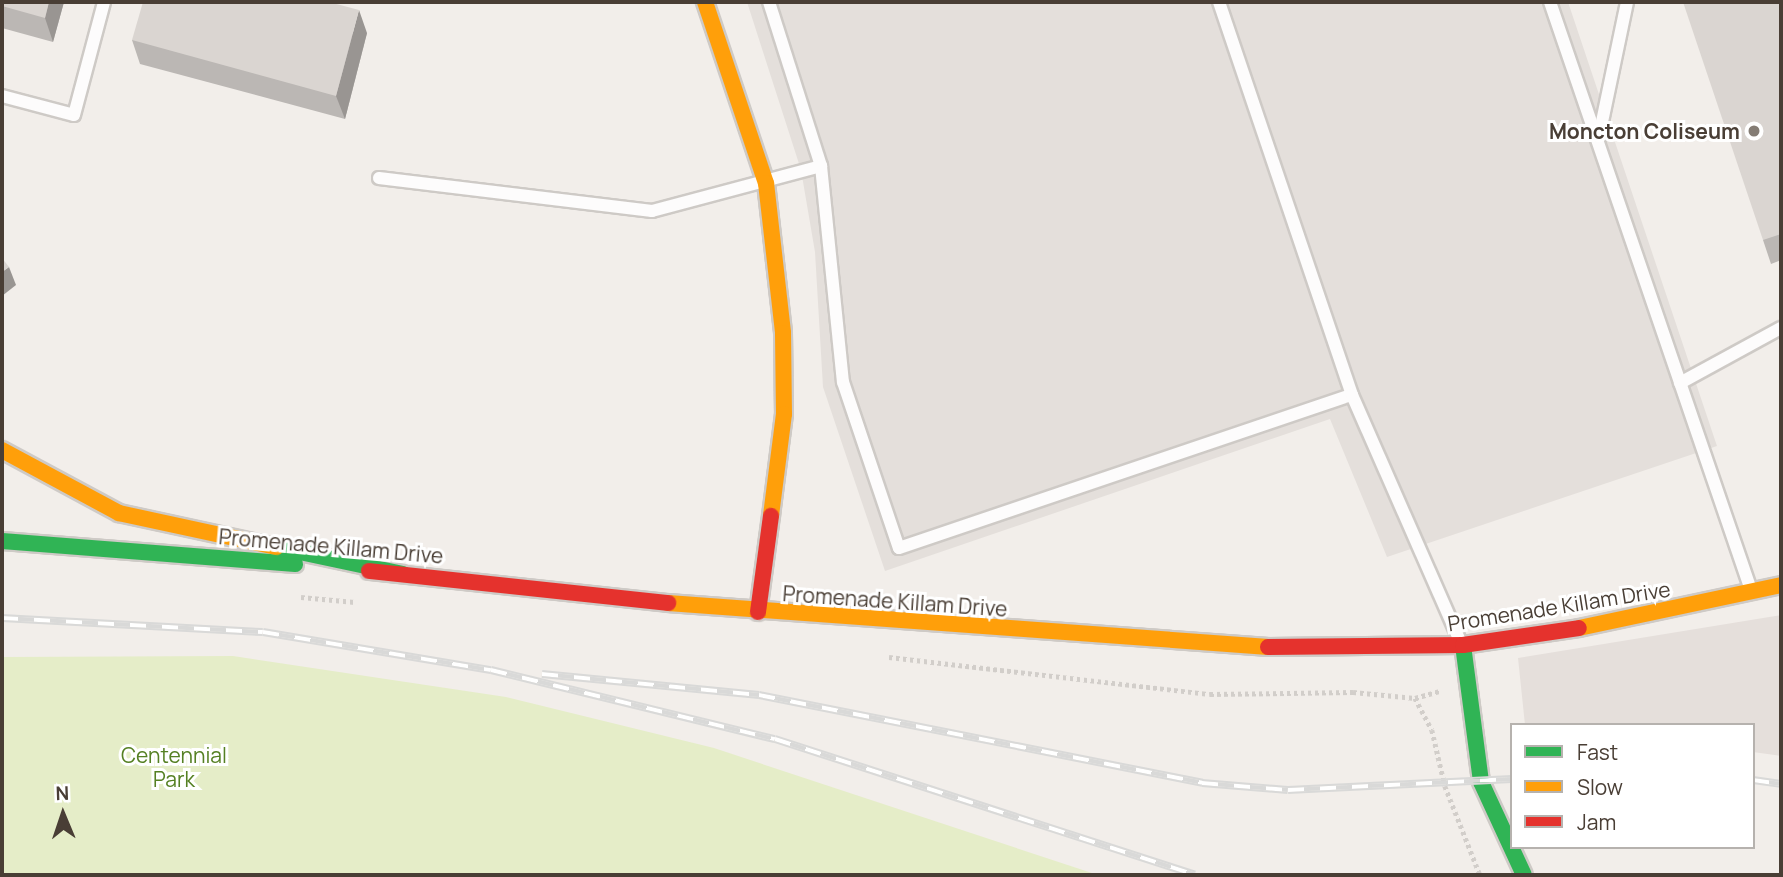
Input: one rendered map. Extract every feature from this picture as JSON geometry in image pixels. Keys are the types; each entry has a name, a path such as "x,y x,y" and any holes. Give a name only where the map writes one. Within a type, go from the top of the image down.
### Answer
{"main road":[{"path":"705,2 766,183 783,333 784,414 758,612"},
{"path":"2,450 119,513 403,574"},
{"name":"Promenade Killam Drive","path":"2,541 403,574 758,612 1219,647 1463,646 1752,594 1781,584"},
{"path":"1463,646 1481,782 1510,845"},
{"path":"1512,849 1524,875"}],"lane":[{"path":"2,96 74,115 104,2"},
{"path":"769,2 821,166 843,382 899,548 1352,396"},
{"path":"1219,2 1352,396 1463,646"},
{"path":"1550,2 1752,594"},
{"path":"1598,141 1627,2"},
{"path":"379,178 652,211 766,183 821,166"},
{"path":"1680,383 1781,328"}],"path":[{"path":"1415,698 1432,730 1445,786 1480,875"}],"shaded area":[{"path":"747,2 1568,2 1717,446 1387,557 1330,419 885,571 823,387 815,252 801,170"},
{"path":"1781,615 1781,756 1755,752 1755,723 1525,723 1518,658"}],"green space":[{"name":"Centennial Park","path":"233,656 506,697 714,748 1098,875 2,875 2,657"}],"building":[{"path":"2,2 49,2 45,18 2,6"},
{"path":"143,2 329,2 359,10 336,96 132,40"},
{"name":"Moncton Coliseum","path":"1683,2 1781,2 1781,234 1763,240"},
{"path":"2,258 9,267 2,272"}],"railway":[{"path":"2,618 263,632 491,670 775,739 1195,875"},
{"path":"542,674 759,695 1202,783 1288,790 1510,779"},
{"path":"1755,780 1781,784"}],"traffic: fast":[{"path":"2,541 295,564"},
{"path":"276,547 403,574"},
{"path":"1463,645 1481,782 1510,845"},
{"path":"1512,849 1524,875"}],"traffic: slow":[{"path":"705,2 766,183 783,333 784,414 771,516"},
{"path":"2,450 119,513 276,547"},
{"path":"1579,628 1781,585"},
{"path":"668,603 1268,647"}],"traffic: jam":[{"path":"758,612 771,516"},
{"path":"369,571 668,603"},
{"path":"1268,647 1463,645 1579,628"}],"place":[{"name":"Moncton Coliseum","path":"1754,131"}]}
